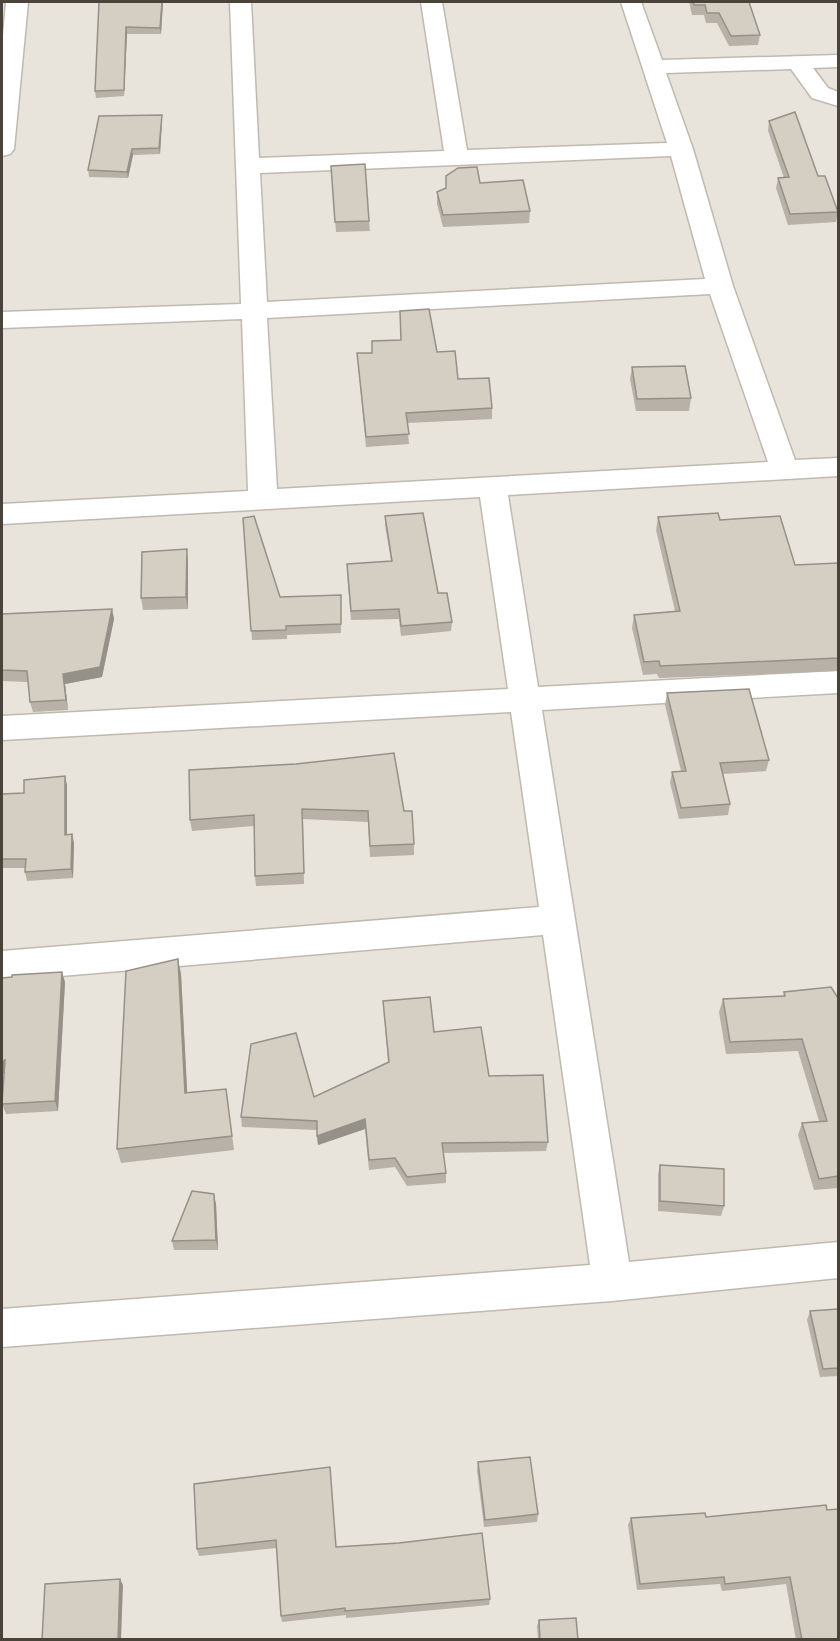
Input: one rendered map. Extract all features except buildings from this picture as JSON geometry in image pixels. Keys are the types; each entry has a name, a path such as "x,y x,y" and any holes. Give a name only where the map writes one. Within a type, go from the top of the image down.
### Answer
{"street":[{"path":"2,149 17,2"},
{"path":"240,2 263,500"},
{"path":"430,2 457,158"},
{"path":"631,2 681,149 720,286 785,470"},
{"path":"653,67 838,61"},
{"path":"797,62 820,93 838,99"},
{"path":"247,166 681,149"},
{"path":"2,320 254,311 720,286"},
{"path":"2,514 838,467"},
{"path":"493,487 612,1282"},
{"path":"2,728 838,682"},
{"path":"2,966 558,920"},
{"path":"2,1328 612,1282 838,1260"}],"shaded area":[{"path":"2,2 838,2 838,1639 2,1639"}]}
